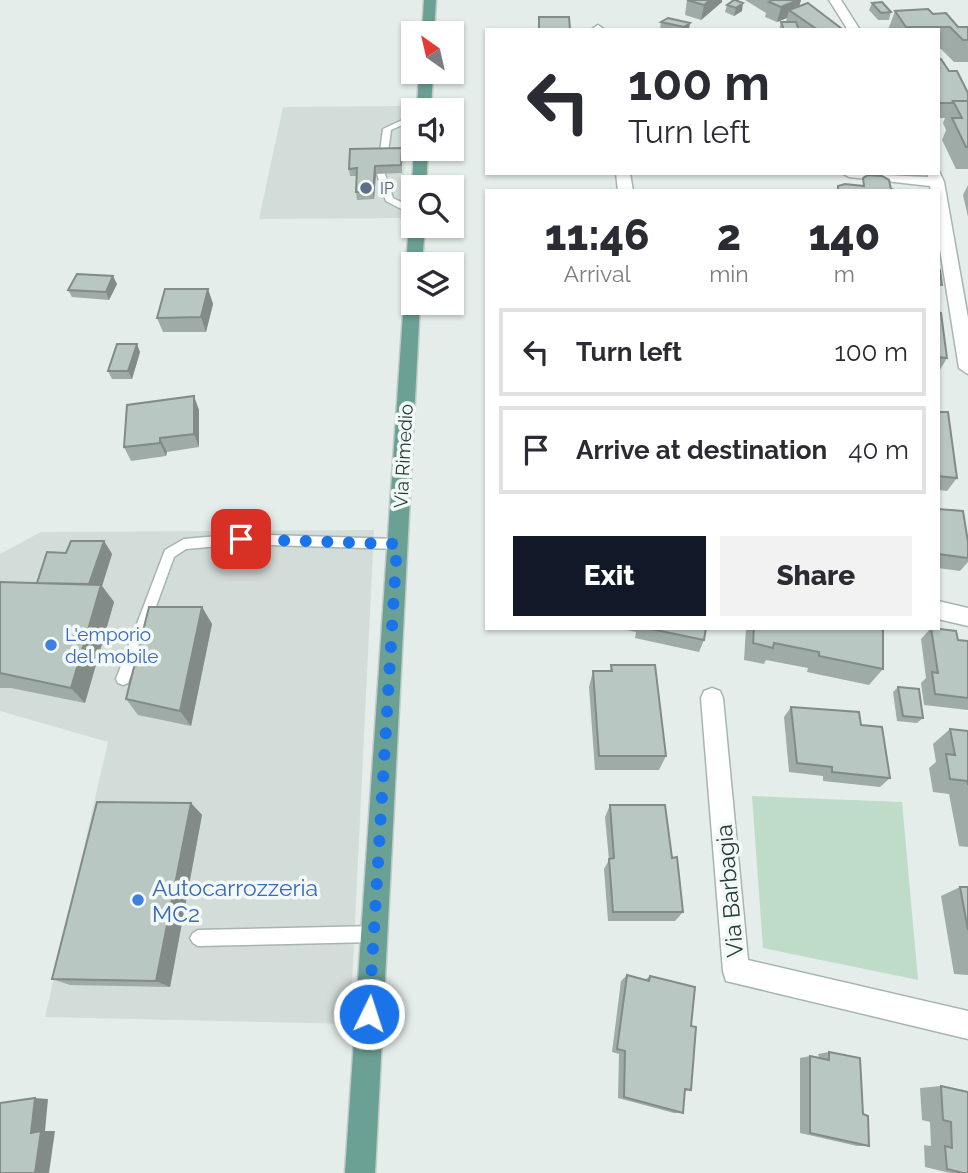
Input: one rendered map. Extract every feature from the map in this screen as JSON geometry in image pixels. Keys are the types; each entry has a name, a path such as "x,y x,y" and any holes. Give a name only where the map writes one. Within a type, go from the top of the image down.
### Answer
{"main road":[{"path":"429,21 430,0"},
{"name":"Via Rimedio","path":"360,1173 411,315"}],"street":[{"path":"836,8 852,28"},
{"path":"892,175 936,177"},
{"path":"940,205 968,368"},
{"path":"949,267 968,268"},
{"path":"940,610 968,617"},
{"name":"Via Barbagia","path":"712,698 736,971 968,1025"}],"lane":[{"path":"401,123 387,129 381,174 389,199 401,206"},
{"path":"123,679 169,554 184,544 241,539 397,544"},
{"path":"198,937 374,934"}],"shaded area":[{"path":"401,106 401,161 405,161 404,175 401,175 401,218 259,219 283,107"},
{"path":"374,530 350,1024 45,1017 108,742 0,711 0,554 41,532"}],"green space":[{"path":"752,796 902,802 918,980 763,948"}],"building":[{"path":"687,0 710,0 704,5"},
{"path":"734,0 743,3 736,8 727,5"},
{"path":"798,0 781,7 769,2"},
{"path":"882,2 891,12 881,13 872,3"},
{"path":"808,3 841,28 815,28 789,10"},
{"path":"928,9 933,14 946,13 958,27 968,27 968,40 963,40 950,27 906,27 895,11"},
{"path":"539,17 569,17 570,28 539,28"},
{"path":"668,18 690,23 684,27 661,22"},
{"path":"781,22 796,22 798,28 783,28"},
{"path":"940,59 949,71 957,71 968,93 968,101 940,103"},
{"path":"953,101 968,101 968,147 952,118 962,118"},
{"name":"IP","path":"401,148 401,165 375,166 373,192 356,192 357,168 349,169 350,149"},
{"path":"868,175 882,176 889,180 891,189 838,189 838,186 845,184 864,186 863,178"},
{"path":"77,274 113,276 106,292 68,290"},
{"path":"165,289 208,289 201,317 157,318"},
{"path":"940,313 941,313 947,358 940,357"},
{"path":"117,344 137,344 128,371 108,371"},
{"path":"194,396 194,434 160,438 160,443 124,447 127,405"},
{"path":"940,412 948,412 957,478 940,476"},
{"path":"940,509 963,511 968,558 940,554"},
{"path":"71,541 104,541 89,584 37,583 47,552 66,553"},
{"name":"L'emporio del mobile","path":"0,582 101,585 71,688 0,673"},
{"path":"149,607 202,607 180,711 126,699"},
{"path":"656,630 706,630 704,640"},
{"path":"754,630 883,630 883,669 819,656 819,652 774,643 773,648 753,643"},
{"path":"931,630 956,631 958,640 968,641 968,698 935,694 932,672 938,673"},
{"path":"611,665 655,665 666,756 599,756 593,671 612,671"},
{"path":"898,687 919,689 923,718 903,716"},
{"path":"791,707 859,712 861,725 882,727 890,778 832,772 832,767 797,763"},
{"path":"950,729 968,731 968,785 967,781 950,779 946,754 955,755"},
{"name":"Autocarrozzeria MC2","path":"97,802 191,803 156,981 52,979"},
{"path":"610,805 665,805 672,858 677,857 683,912 613,912 609,859 614,858"},
{"path":"960,887 968,887 968,930"},
{"path":"627,975 649,981 650,976 695,987 691,1026 696,1027 691,1090 685,1089 683,1113 624,1097 625,1051 617,1049"},
{"path":"829,1052 860,1058 863,1114 868,1116 869,1146 810,1133 810,1056 829,1060"},
{"path":"941,1086 968,1092 968,1173 947,1169 945,1146 952,1148 951,1122 943,1120"},
{"path":"35,1098 31,1133 41,1131 35,1173 0,1173 0,1103"}],"place":[{"name":"IP","path":"366,188"},
{"name":"L'emporio del mobile","path":"51,645"},
{"name":"Autocarrozzeria MC2","path":"138,900"}],"route":[{"path":"241,539 397,544 369,1014"}]}
